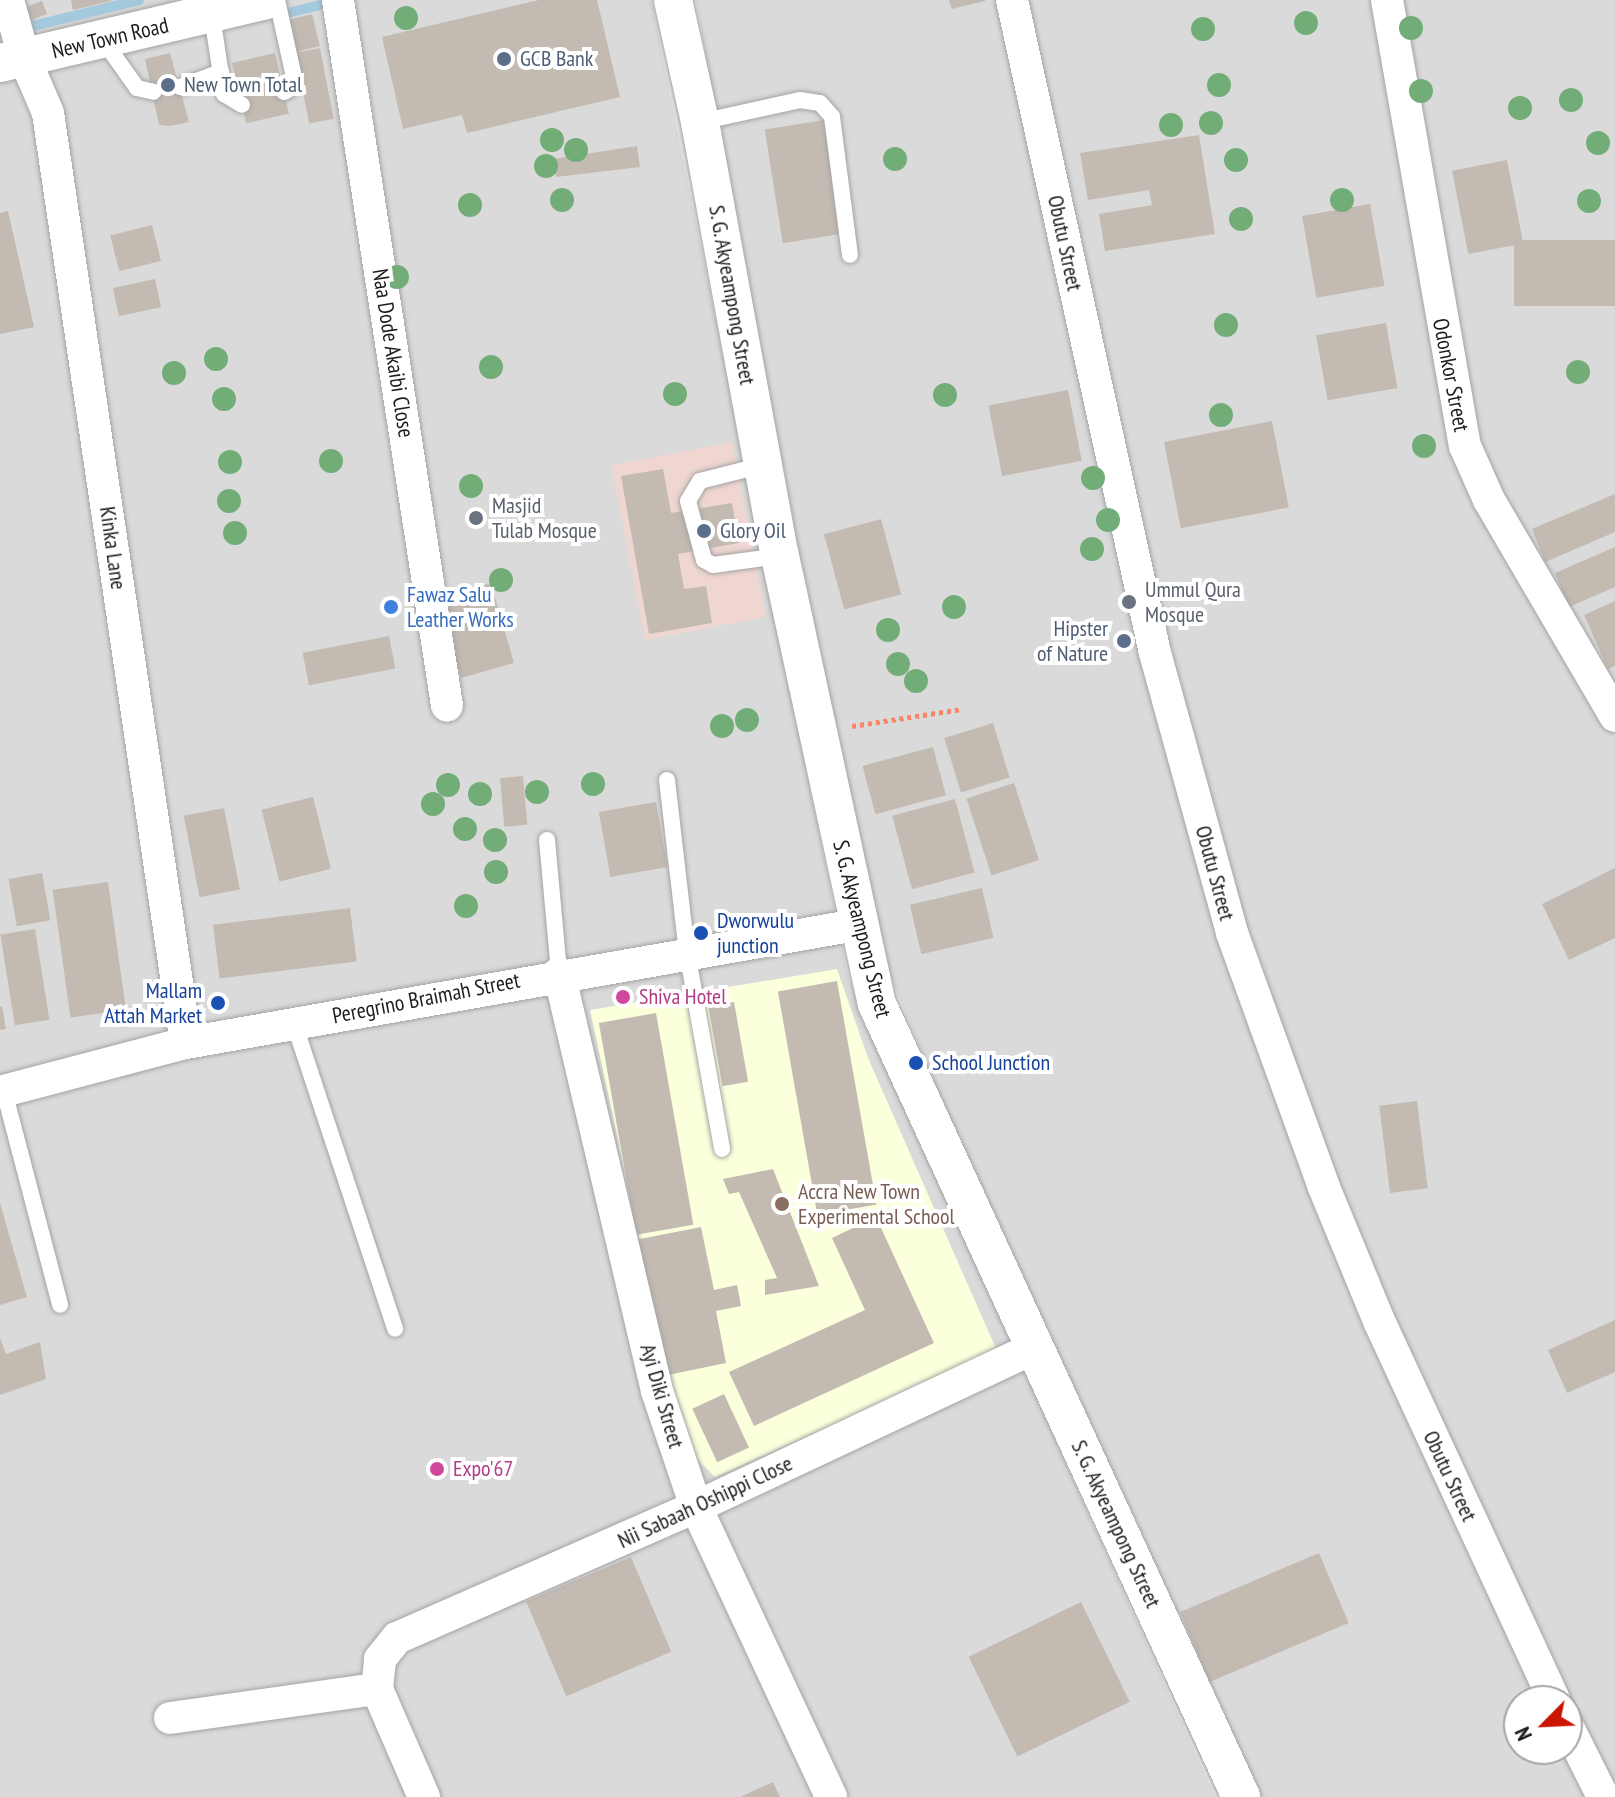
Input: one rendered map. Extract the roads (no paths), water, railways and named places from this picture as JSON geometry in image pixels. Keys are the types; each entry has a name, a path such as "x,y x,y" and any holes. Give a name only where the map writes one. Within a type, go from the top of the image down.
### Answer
{"street":[{"name":"Kinka Lane","path":"8,0 12,60 48,113 61,189 186,1043"},
{"name":"New Town Road","path":"12,60 212,16 266,0"},
{"name":"Naa Dode Akaibi Close","path":"338,0 447,706"},
{"name":"S. G. Akyeampong Street","path":"673,0 700,122 780,556 856,925 890,1035 1241,1797"},
{"name":"Obutu Street","path":"1012,0 1155,653 1232,933 1323,1185 1380,1323 1548,1685"},
{"name":"Odonkor Street","path":"1387,0 1465,446 1489,500 1615,716"},
{"name":"Peregrino Braimah Street","path":"2,1092 186,1043 559,973 856,925"},
{"name":"Ayi Diki Street","path":"559,973 657,1391 696,1507 831,1797"},
{"name":"Nii Sabaah Oshippi Close","path":"378,1674 397,1638 696,1507 1034,1348"},
{"path":"170,1718 378,1674 424,1797"},
{"path":"1583,1757 1603,1797"}],"lane":[{"path":"277,0 293,73 291,88 284,92"},
{"path":"212,16 224,94 242,105"},
{"path":"102,39 137,88 154,92"},
{"path":"180,87 221,72"},
{"path":"700,122 800,100 820,103 832,117 850,255"},
{"path":"763,465 700,481 688,501 704,560 713,565 780,556"},
{"path":"667,780 687,952 722,1149"},
{"path":"547,840 559,973"},
{"path":"294,1023 395,1329"},
{"path":"2,1092 60,1305"}],"waterway":[{"path":"0,34 139,0"},
{"path":"275,16 333,2"}],"place":[{"name":"GCB Bank","path":"504,59"},
{"name":"New Town Total","path":"168,85"},
{"name":"Masjid Tulab Mosque","path":"476,518"},
{"name":"Glory Oil","path":"704,531"},
{"name":"Ummul Qura Mosque","path":"1129,602"},
{"name":"Fawaz Salu Leather Works","path":"391,607"},
{"name":"Hipster of Nature","path":"1124,641"},
{"name":"Dworwulu junction","path":"701,933"},
{"name":"Shiva Hotel","path":"623,997"},
{"name":"Mallam Attah Market","path":"218,1003"},
{"name":"School Junction","path":"916,1063"},
{"name":"Accra New Town Experimental School","path":"782,1204"},
{"name":"Expo'67","path":"437,1469"}]}
